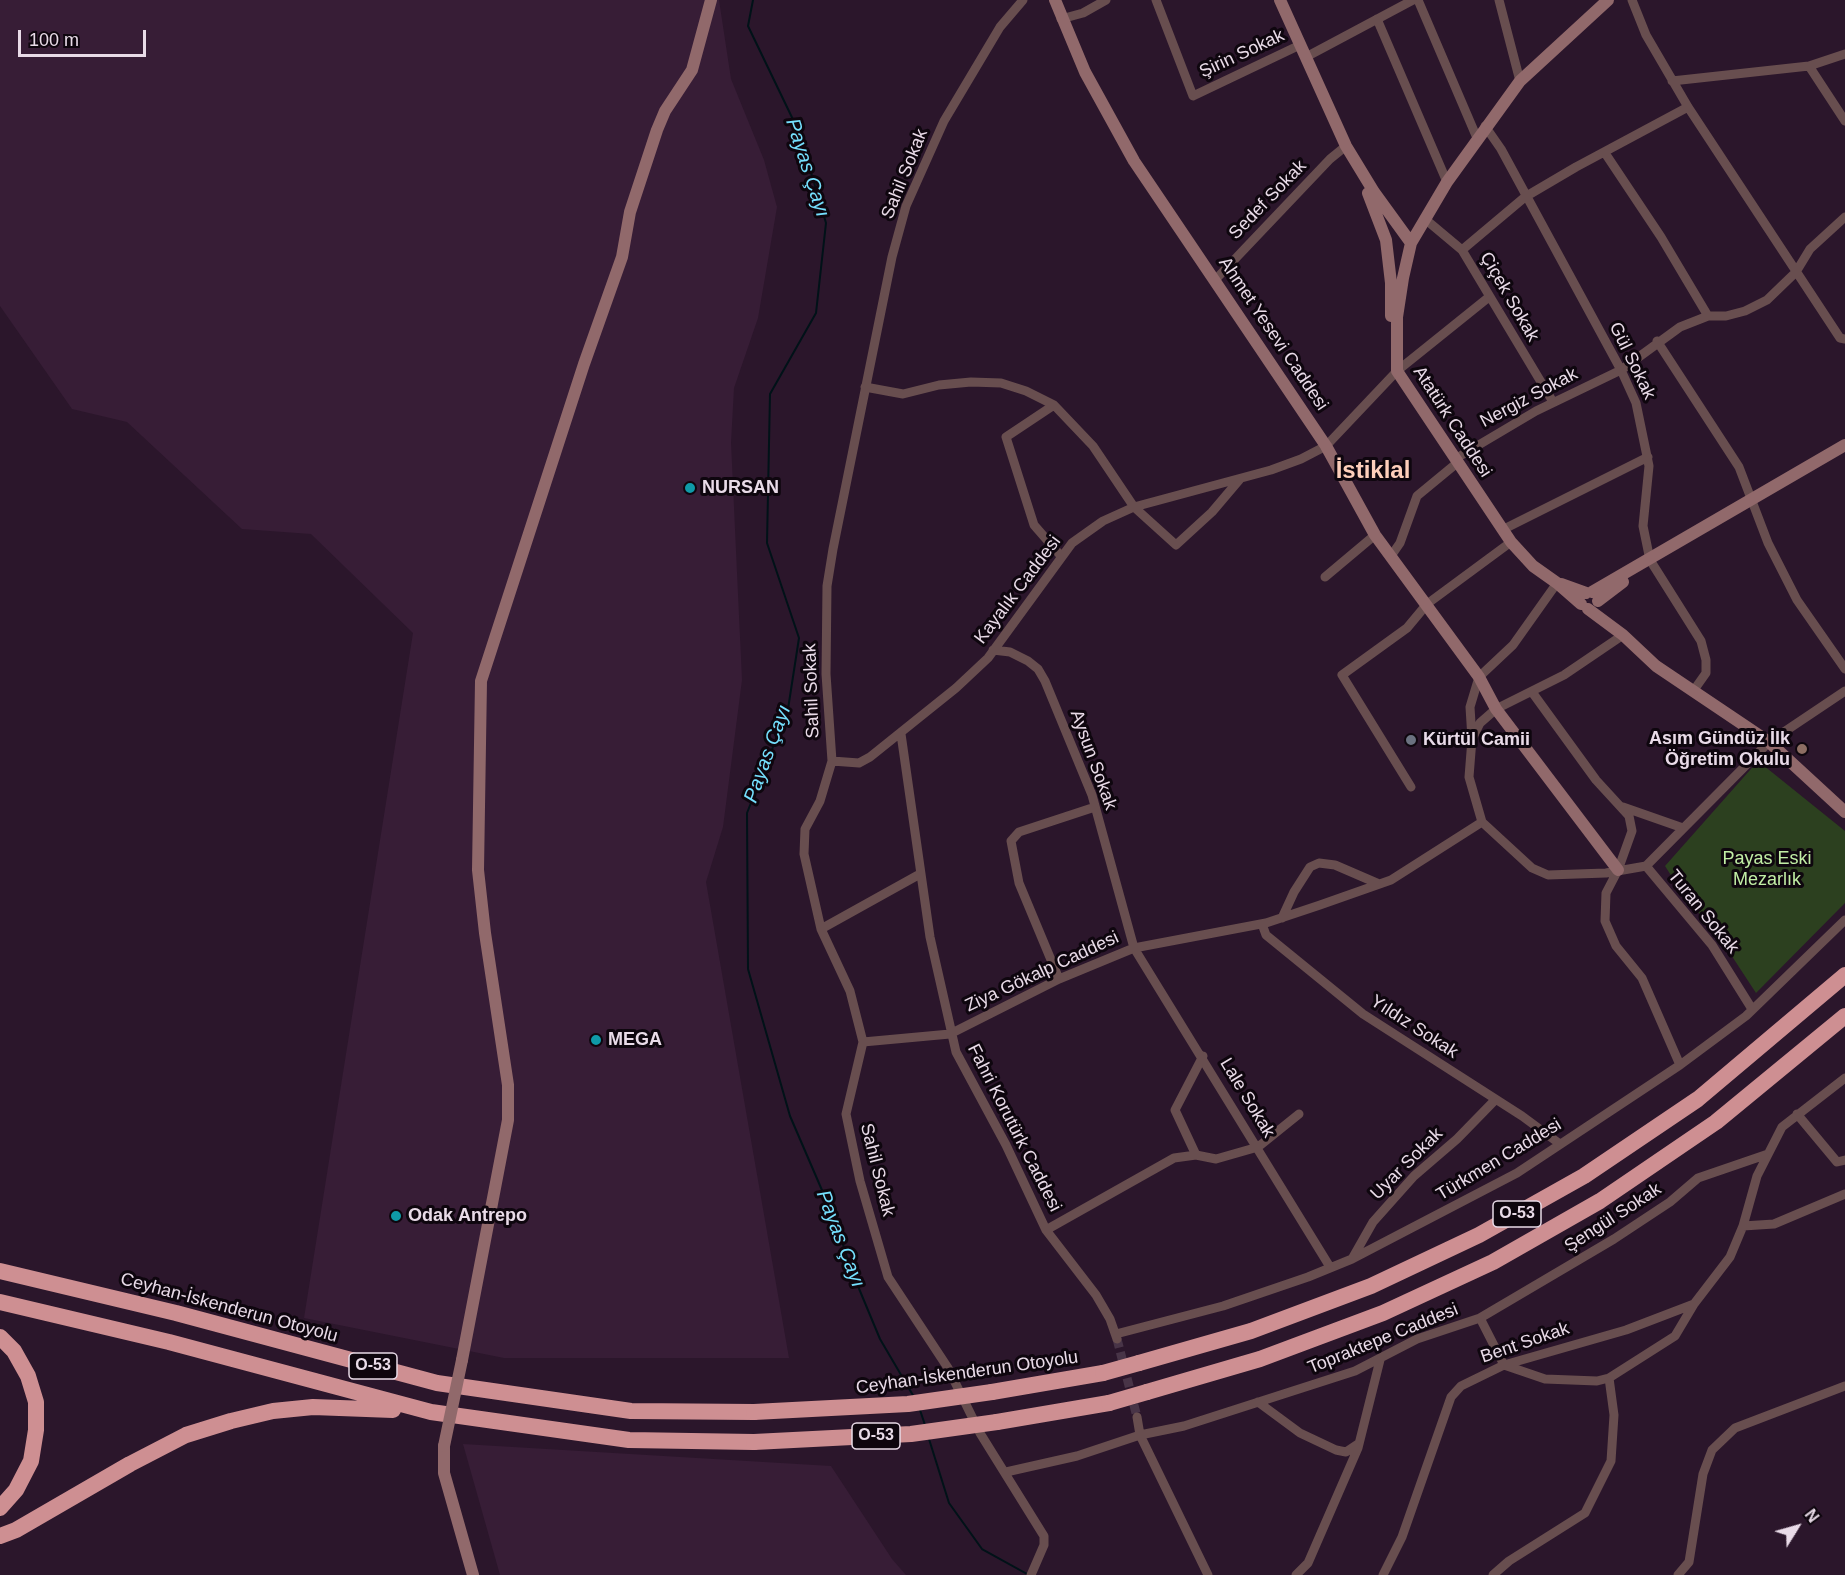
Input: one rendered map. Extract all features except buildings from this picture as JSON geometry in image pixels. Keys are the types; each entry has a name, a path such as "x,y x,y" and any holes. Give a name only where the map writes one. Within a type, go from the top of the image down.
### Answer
{"highway":[{"name":"Ceyhan-İskenderun Otoyolu","path":"0,1271 176,1313 437,1383 631,1411 754,1412 908,1404 992,1392 1103,1373 1251,1331 1360,1290 1479,1235 1584,1176 1698,1099 1845,975"},
{"name":"O-53","path":"0,1302 169,1342 431,1412 629,1440 754,1443 911,1434 997,1422 1109,1403 1294,1347 1383,1313 1493,1262 1599,1201 1716,1122 1845,1016"},
{"path":"0,1259 91,1284 176,1313"},
{"path":"0,1337 14,1351 28,1376 36,1402 36,1430 31,1461 16,1490 0,1508"},
{"path":"0,1536 16,1530 130,1464 186,1435 273,1411 314,1407 362,1407 555,1431"}],"street":[{"path":"473,1575 444,1473 444,1446 508,1120 508,1085 478,870 481,681 584,364 622,257 630,213 657,130 665,111 692,70 711,0"},
{"name":"Sahil Sokak","path":"1023,0 1000,27 944,122 906,206 892,257 827,586 826,674 832,761 826,785 805,829 804,854 821,929 850,991 863,1042 846,1114 860,1181 888,1276 948,1368 980,1433 1044,1536 1044,1545 1031,1575"},
{"name":"Ahmet Yesevi Caddesi","path":"1055,0 1085,72 1134,161 1216,279 1326,446 1376,535 1479,677 1496,709 1618,870"},
{"path":"1061,19 1083,13 1106,0"},
{"name":"Şirin Sokak","path":"1156,0 1193,96 1303,51"},
{"path":"1280,0 1371,199 1386,246 1391,283 1391,329 1397,371"},
{"path":"1303,51 1377,19 1413,0"},
{"path":"1418,0 1477,138"},
{"path":"1499,0 1520,81"},
{"path":"1386,246 1400,229 1415,221 1445,186 1485,126 1520,81 1608,0"},
{"path":"1632,0 1646,35 1688,107 1840,338 1845,339"},
{"path":"1377,19 1445,186"},
{"path":"1672,81 1809,66 1845,54"},
{"path":"1809,66 1845,121"},
{"path":"1462,250 1525,197 1576,166 1605,153 1688,107"},
{"name":"Gül Sokak","path":"1485,126 1501,149 1525,197 1621,369 1636,403 1649,466 1642,526 1650,560 1701,641 1706,660 1706,673 1694,690"},
{"path":"1346,146 1410,248 1395,261 1386,246"},
{"name":"Sedef Sokak","path":"1216,279 1329,159 1346,146"},
{"path":"1605,153 1661,237 1708,316"},
{"name":"Atatürk Caddesi","path":"1445,186 1410,248 1397,317 1397,371 1511,542 1533,566 1557,583 1590,601 1623,635"},
{"name":"Nergiz Sokak","path":"1390,556 1400,543 1417,496 1456,461 1553,402 1621,369 1680,327 1708,316 1726,316 1745,311 1776,293 1796,272 1810,249 1845,217"},
{"name":"Çiçek Sokak","path":"1425,219 1462,250 1553,402"},
{"name":"Kayalık Caddesi","path":"832,761 859,763 901,734 956,688 993,650 1060,556 1072,543 1103,521 1134,507 1301,459 1326,446 1397,371 1489,297"},
{"path":"1658,341 1739,467 1768,543 1797,600 1845,669"},
{"path":"865,387 903,394 960,383 1001,383 1026,391 1054,405 1093,446 1134,507 1176,545 1212,512 1241,478"},
{"path":"1054,405 1006,437 1034,525 1060,556"},
{"path":"1590,601 1650,560 1845,446"},
{"path":"1502,530 1648,457"},
{"path":"1325,577 1376,535"},
{"path":"1411,787 1342,675 1407,628 1427,604 1511,542"},
{"path":"1557,583 1513,645 1479,677 1470,707 1472,739 1469,777 1482,822 1532,868 1548,875 1646,866 1769,741 1845,691"},
{"path":"1472,739 1480,723 1496,709 1533,692 1623,635 1656,666 1769,741 1845,812"},
{"name":"Aysun Sokak","path":"993,650 1010,652 1038,669 1053,698 1095,807 1134,948"},
{"path":"1533,692 1596,780 1622,806 1632,826 1618,870 1606,893 1605,921 1616,946 1642,978 1680,1065"},
{"name":"Fahri Korutürk Caddesi","path":"901,734 930,937 950,1034 967,1077 1005,1145 1046,1230 1096,1295 1117,1337"},
{"path":"1622,806 1683,828"},
{"path":"1059,980 1019,883 1011,841 1019,832 1095,807"},
{"name":"Ziya Gökalp Caddesi","path":"950,1034 1059,980 1134,948 1262,924 1379,884 1413,868 1482,822"},
{"path":"1282,918 1311,867 1319,863 1335,865 1379,884"},
{"name":"Turan Sokak","path":"1646,866 1712,945 1752,1009"},
{"path":"821,929 920,874"},
{"name":"Türkmen Caddesi","path":"1117,1337 1223,1306 1352,1259 1517,1173 1680,1065 1752,1009 1845,920"},
{"name":"Yıldız Sokak","path":"1262,924 1266,935 1363,1014 1522,1116 1560,1144"},
{"name":"Lale Sokak","path":"1134,948 1203,1056 1330,1267"},
{"path":"863,1042 950,1034"},
{"path":"1196,1155 1175,1110 1203,1056"},
{"path":"1504,1365 1545,1379 1597,1381 1609,1378 1675,1336 1694,1304 1730,1257 1743,1226 1757,1176 1782,1127 1845,1078"},
{"name":"Uyar Sokak","path":"1352,1259 1373,1222 1407,1183 1495,1100"},
{"path":"1046,1230 1174,1158 1196,1155 1216,1159 1258,1147 1299,1114"},
{"path":"1797,1114 1837,1162 1845,1160"},
{"name":"Şengül Sokak","path":"1480,1318 1614,1239 1670,1202 1698,1178 1768,1154"},
{"path":"1743,1226 1774,1224 1845,1194"},
{"name":"Bent Sokak","path":"1383,1575 1402,1537 1451,1397 1461,1386 1504,1365 1626,1330 1694,1304"},
{"name":"Topraktepe Caddesi","path":"1006,1472 1077,1456 1140,1436 1184,1426 1258,1402 1380,1360 1417,1339 1480,1318 1504,1365"},
{"path":"1296,1575 1308,1563 1354,1455 1380,1360"},
{"path":"1493,1575 1509,1561 1585,1513 1611,1461 1614,1415 1609,1378"},
{"path":"1678,1575 1689,1562 1703,1474 1712,1450 1735,1428 1845,1386"},
{"path":"1258,1402 1300,1433 1336,1450 1346,1452 1358,1444"},
{"path":"1137,1417 1140,1436 1208,1575"},
{"path":"1503,1575 1509,1561"}],"shaded area":[{"path":"0,0 719,0 731,79 764,160 777,207 758,318 734,388 731,443 742,680 723,827 706,882 789,1358 504,1358 304,1318 413,633 311,534 242,529 127,422 72,409 0,306"},
{"path":"463,1444 831,1466 892,1559 906,1575 500,1575"}],"green space":[{"name":"Payas Eski Mezarlık","path":"1758,761 1845,831 1845,903 1756,993 1722,941 1683,894 1665,866"}],"waterway":[{"name":"Payas Çayı","path":"753,0 748,26 799,132 826,223 816,313 770,394 767,543 799,638 788,709 747,813 748,969 790,1116 837,1225 850,1267 880,1339 914,1397"},
{"name":"Payas Çayı","path":"920,1410 925,1425"},
{"name":"Payas Çayı","path":"929,1439 949,1503 982,1549 1029,1575"}],"tunnel":[{"path":"1117,1339 1137,1417"}],"place":[{"name":"NURSAN","path":"690,488"},
{"name":"Kürtül Camii","path":"1411,740"},
{"name":"Asım Gündüz İlk Öğretim Okulu","path":"1802,749"},
{"name":"MEGA","path":"596,1040"},
{"name":"Odak Antrepo","path":"396,1216"}],"district":[{"name":"İstiklal","path":"1373,471"}]}
